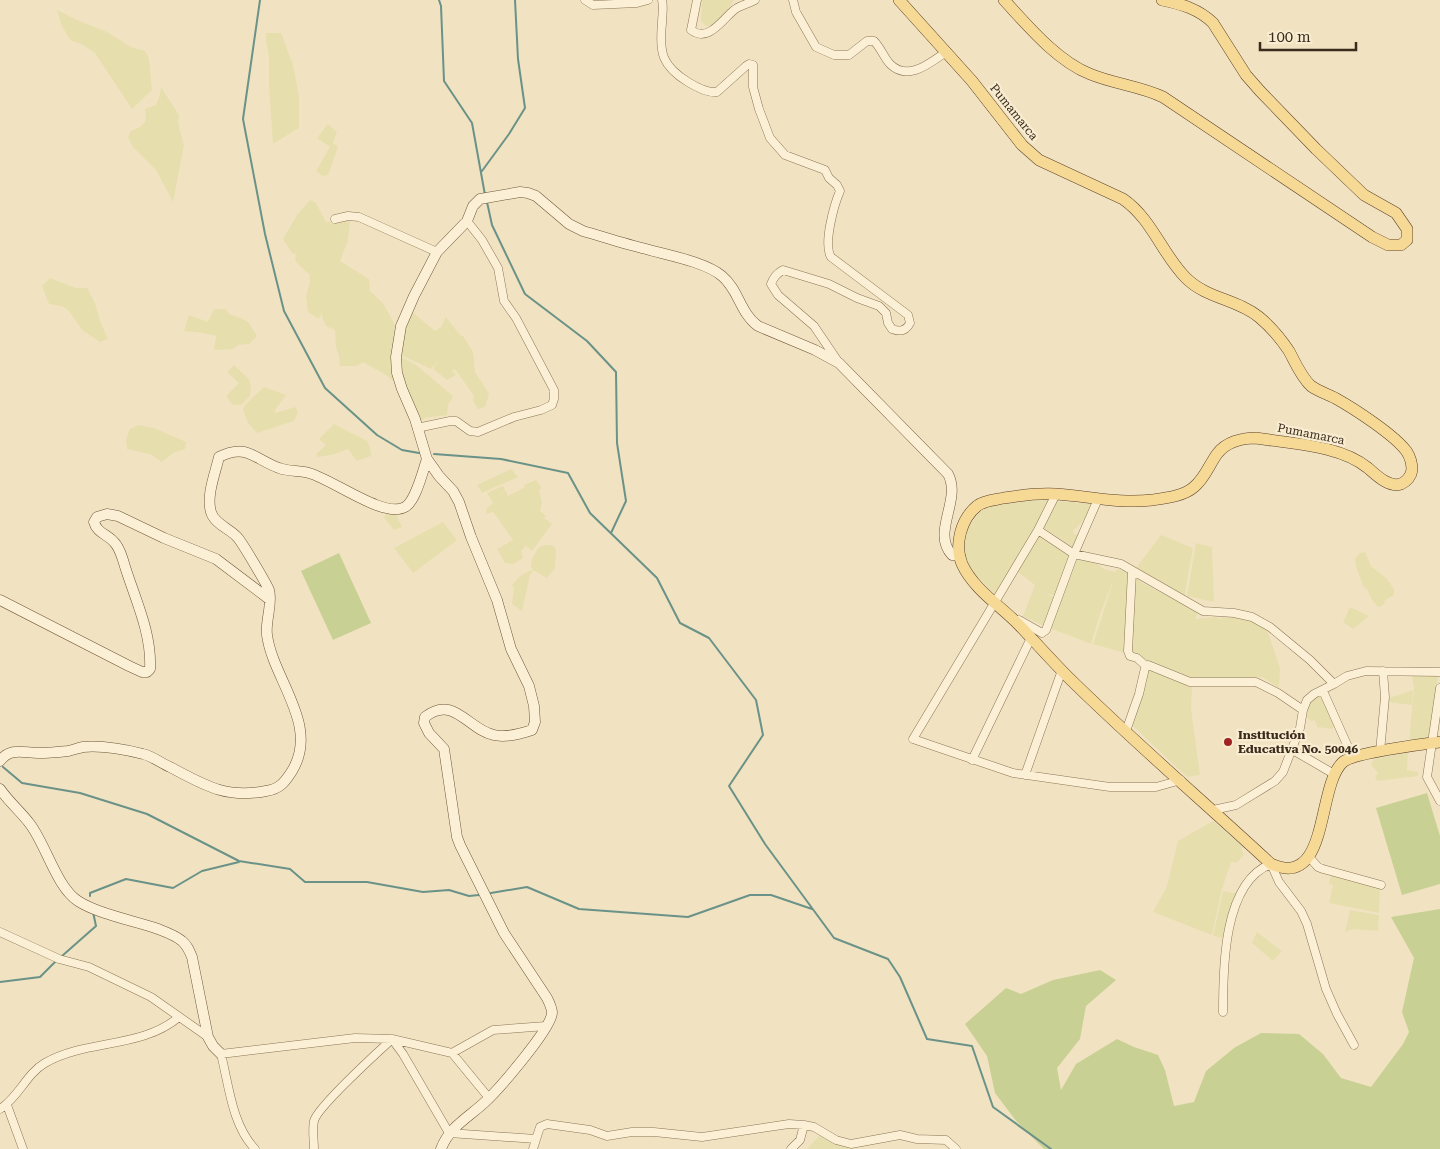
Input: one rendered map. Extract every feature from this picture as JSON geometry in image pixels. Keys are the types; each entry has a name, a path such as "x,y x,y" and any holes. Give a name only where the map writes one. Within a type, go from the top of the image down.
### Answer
{"main road":[{"name":"Pumamarca","path":"899,0 972,81 1022,145 1039,160 1131,204 1145,220 1188,280 1206,293 1242,307 1259,317 1287,349 1303,376 1311,385 1356,410 1406,450 1412,464 1410,476 1401,484 1392,484 1350,457 1333,451 1246,438 1235,440 1221,450 1202,480 1183,494 1152,500 1114,500 1056,494 1026,494 980,504 967,517 960,531 960,556 963,566 975,583 996,599 1062,670 1126,731 1271,864"},
{"path":"1004,0 1053,49 1078,69 1145,89 1163,97 1376,240 1396,246 1401,245 1407,240 1407,229 1400,217 1390,209 1364,195 1316,149 1246,75 1213,23 1207,17 1191,8 1162,0"},
{"path":"440,1149 449,1133 489,1098 512,1071 546,1026 552,1014 550,1003 504,932 460,845 457,837 444,749 429,733 424,723 425,717 432,712 440,709 448,710 456,712 492,735 502,737 532,730 535,722 534,706 529,686 511,649 496,600 459,502 454,491 439,476 427,459 397,373 396,350 401,326 410,303 437,252 467,221 473,206 480,199 520,192 536,196 569,224 583,231 685,260 721,274 734,291 744,313 751,321 758,326 828,356 839,363 948,474 952,481 952,492 944,535 948,550 952,555 960,556"},
{"path":"0,761 3,756 13,752 38,753 68,751 81,747 106,746 145,754 194,780 226,793 265,792 282,785 295,767 301,748 300,733 292,701 271,652 267,636 269,591 238,538 211,515 209,504 219,457 230,451 242,451 282,469 308,472 365,500 395,510 406,507 413,497 427,459"},
{"path":"0,600 129,666 142,672 147,672 150,668 151,655 147,633 123,560 119,549 113,541 96,528 94,522 97,517 107,514 118,516 164,538 216,559 269,599"},
{"path":"1271,864 1282,868 1294,868 1308,856 1314,847 1334,774 1343,762 1352,758 1436,742"},
{"path":"0,789 31,825 56,872 74,898 79,902 114,916 166,932 175,936 187,946 192,957 208,1037 221,1054"}],"street":[{"path":"585,0 593,5 636,3 648,0"},
{"path":"662,0 662,54 672,72 691,84 711,92 717,92 746,66 752,64 754,69 753,87 770,138 785,155 825,170 840,191 833,211 828,252 831,257 908,315 910,323 908,328 898,331 892,329 888,323 886,313 879,306 857,298 829,284 802,275 783,270 778,273 771,284 778,295 814,326 839,363"},
{"path":"697,0 691,30 701,34 708,33 735,9 756,0"},
{"path":"794,0 796,12 816,47 834,55 849,54 867,41 874,41 890,64 903,72 924,67 946,52"},
{"path":"335,219 348,216 359,217 437,252"},
{"path":"417,428 456,421 470,432 478,432 514,417 541,410 552,405 554,399 554,390 516,318 504,301 498,268 482,240 467,221"},
{"path":"1056,494 1038,530 913,739 972,760 1025,775 1110,788 1156,788 1181,780"},
{"path":"996,599 1018,620 1044,632 1074,554 1098,499"},
{"path":"1038,530 1074,554 1121,564 1203,611 1234,613 1252,617 1270,627 1310,660 1334,684"},
{"path":"1132,572 1128,651 1130,656 1137,658 1146,666 1162,670 1190,682 1256,682 1278,693 1303,710"},
{"path":"972,760 1031,638"},
{"path":"1126,731 1139,694 1146,666"},
{"path":"1025,775 1062,670"},
{"path":"1213,810 1236,805 1275,781 1283,772 1300,728 1303,710 1307,700 1314,694 1323,691 1347,676 1366,671 1440,672"},
{"path":"1380,752 1385,697 1383,671"},
{"path":"1440,688 1436,742 1428,777 1440,801"},
{"path":"1323,691 1352,758"},
{"path":"1291,749 1334,774"},
{"path":"1308,856 1323,869 1381,885"},
{"path":"1224,1012 1224,962 1235,904 1252,876 1264,866 1271,864 1279,882 1301,911 1307,924 1326,989 1354,1046"},
{"path":"0,932 59,959 89,967 151,997 208,1037"},
{"path":"23,1149 3,1107 18,1093 27,1079 45,1063 62,1055 141,1037 179,1017"},
{"path":"452,1053 493,1030 546,1026"},
{"path":"256,1149 241,1128 235,1114 221,1054 355,1038 392,1039 452,1053 489,1098"},
{"path":"392,1039 403,1054 449,1133 536,1139"},
{"path":"314,1149 314,1122 319,1112 392,1039"},
{"path":"533,1149 540,1127 547,1124 590,1130 607,1136 632,1132 654,1132 693,1138 712,1137 789,1124 814,1127 836,1140 851,1144 900,1135 916,1139 946,1140 956,1149"},
{"path":"791,1149 800,1140 804,1125"}],"shaded area":[{"path":"702,0 734,0 720,20 714,25 706,26 701,21"},
{"path":"57,10 107,32 131,47 145,51 149,59 152,90 132,109 95,53 83,45 70,40 62,26"},
{"path":"266,33 281,33 293,65 299,96 299,128 273,144 269,56"},
{"path":"161,87 179,115 178,123 184,145 173,202 156,170 132,146 128,137 131,131 140,127 145,122 145,109 156,105"},
{"path":"328,124 337,132 333,143 338,147 328,175 322,176 316,171 330,147 317,138"},
{"path":"310,200 316,203 326,222 350,219 348,240 340,261 369,279 370,291 383,303 395,325 391,352 393,381 363,362 357,366 340,366 335,330 326,326 322,312 319,319 308,312 306,296 310,282 309,274 295,260 296,254 292,253 283,239 297,215"},
{"path":"50,278 76,288 87,288 95,303 108,339 100,342 82,330 69,311 62,306 49,304 42,286"},
{"path":"214,309 226,309 229,314 243,319 249,323 257,336 249,344 238,345 233,349 214,350 216,336 184,331 189,315 208,322"},
{"path":"410,310 435,331 441,327 446,317 460,335 463,336 473,352 475,372 489,394 485,407 478,409 473,401 474,396 455,369 452,371 456,375 447,380 433,369 438,361 431,369 399,354 400,343"},
{"path":"399,356 416,365 453,396 448,405 447,415 424,418 422,421 418,419 402,381"},
{"path":"234,365 249,379 251,389 250,396 241,405 233,405 226,396 239,383 227,372"},
{"path":"264,387 286,395 275,410 275,413 296,407 298,413 294,421 257,433 248,423 243,410 245,405"},
{"path":"334,424 367,441 371,456 357,461 348,449 318,457 316,454 326,445 319,439"},
{"path":"138,425 154,428 186,442 185,449 173,453 162,462 150,454 127,449 126,439 130,429"},
{"path":"511,469 518,477 482,493 477,485"},
{"path":"536,480 542,488 539,490 542,503 540,511 546,516 544,518 552,524 532,551 526,546 521,551 523,558 513,564 505,563 497,549 513,540 493,512 486,514 487,508 493,503 487,493 503,486 508,496 525,487 524,485"},
{"path":"1052,500 995,594 972,571 965,556 964,542 967,529 980,512 992,505 1005,502"},
{"path":"1057,501 1094,504 1073,531 1078,536 1073,548 1043,527"},
{"path":"394,511 402,527 394,530 384,518 387,512"},
{"path":"443,522 457,540 413,573 394,548"},
{"path":"1039,534 1043,534 1071,557 1056,596 1044,593 1056,598 1047,625 1042,625 1023,616 1035,585 1018,572 1020,565"},
{"path":"1161,535 1193,548 1184,598 1136,568"},
{"path":"1196,543 1212,547 1214,602 1187,596"},
{"path":"544,545 555,547 555,568 547,578 533,570 530,575 522,611 512,604 514,588 512,585 520,576 533,569 531,567 532,559 538,548"},
{"path":"1365,552 1371,566 1387,579 1394,589 1394,595 1385,600 1384,604 1380,607 1372,600 1367,589 1363,586 1356,566 1355,559 1360,553"},
{"path":"1078,558 1096,563 1104,569 1115,572 1117,569 1130,574 1125,653 1093,644 1114,579 1100,614 1091,644 1050,628"},
{"path":"1132,575 1144,584 1198,612 1195,619 1243,617 1266,627 1280,668 1279,688 1262,677 1230,680 1192,679 1132,654"},
{"path":"1350,607 1369,616 1353,629 1343,622"},
{"path":"1148,668 1192,687 1191,708 1200,775 1187,777 1133,726"},
{"path":"1412,674 1438,676 1431,739 1409,742 1414,688"},
{"path":"1413,690 1412,705 1386,702 1386,699"},
{"path":"1318,696 1324,698 1324,704 1335,726 1332,729 1317,727 1315,720 1311,721 1307,717 1308,706 1313,698"},
{"path":"1408,752 1407,770 1418,772 1418,776 1377,781 1375,776 1378,773 1371,765 1374,759"},
{"path":"1213,821 1243,847 1241,849 1244,854 1237,863 1231,862 1222,889 1212,935 1153,912 1167,886 1178,841"},
{"path":"1331,874 1380,885 1379,913 1329,903 1333,885 1329,884"},
{"path":"1223,891 1239,894 1228,939 1213,936"},
{"path":"1350,910 1379,915 1378,931 1354,929 1345,932"},
{"path":"1257,932 1282,951 1273,961 1252,943"},
{"path":"820,1135 850,1145 854,1149 807,1149"}],"green space":[{"path":"339,553 371,623 333,640 301,571"},
{"path":"1427,793 1440,836 1440,884 1402,895 1376,808"},
{"path":"1440,909 1440,1149 1044,1149 1017,1122 995,1093 987,1056 965,1024 1006,988 1021,994 1053,980 1100,970 1116,980 1086,1006 1080,1039 1057,1068 1061,1090 1076,1064 1117,1039 1158,1055 1165,1070 1174,1106 1194,1102 1206,1071 1234,1048 1261,1033 1299,1034 1323,1054 1341,1078 1371,1087 1403,1044 1409,1032 1402,1012 1414,958 1391,917"}],"waterway":[{"path":"260,0 243,119 265,234 284,311 325,388 377,435 402,450 419,453"},
{"path":"439,0 441,6 444,81 472,123 485,195"},
{"path":"482,171 525,108 518,59 515,0"},
{"path":"487,202 492,225 525,294 587,341 616,372 617,443 626,501 611,533"},
{"path":"434,454 501,459 568,473 590,513 657,578 680,623 709,638 756,700 763,735 729,786 765,844 834,938 888,959 900,977 927,1039 972,1046 993,1107 1051,1149"},
{"path":"3,767 22,783 80,793 147,814 239,861 290,869 305,882 367,882 423,892 449,890 469,896 479,895"},
{"path":"90,896 90,893 126,879 173,888 202,871 239,862"},
{"path":"491,893 527,887 579,909 688,917 750,895 771,895 812,909"},
{"path":"62,956 96,926 93,912"},
{"path":"0,982 40,977 56,961"}],"place":[{"name":"Institución Educativa No. 50046","path":"1228,742"}]}
